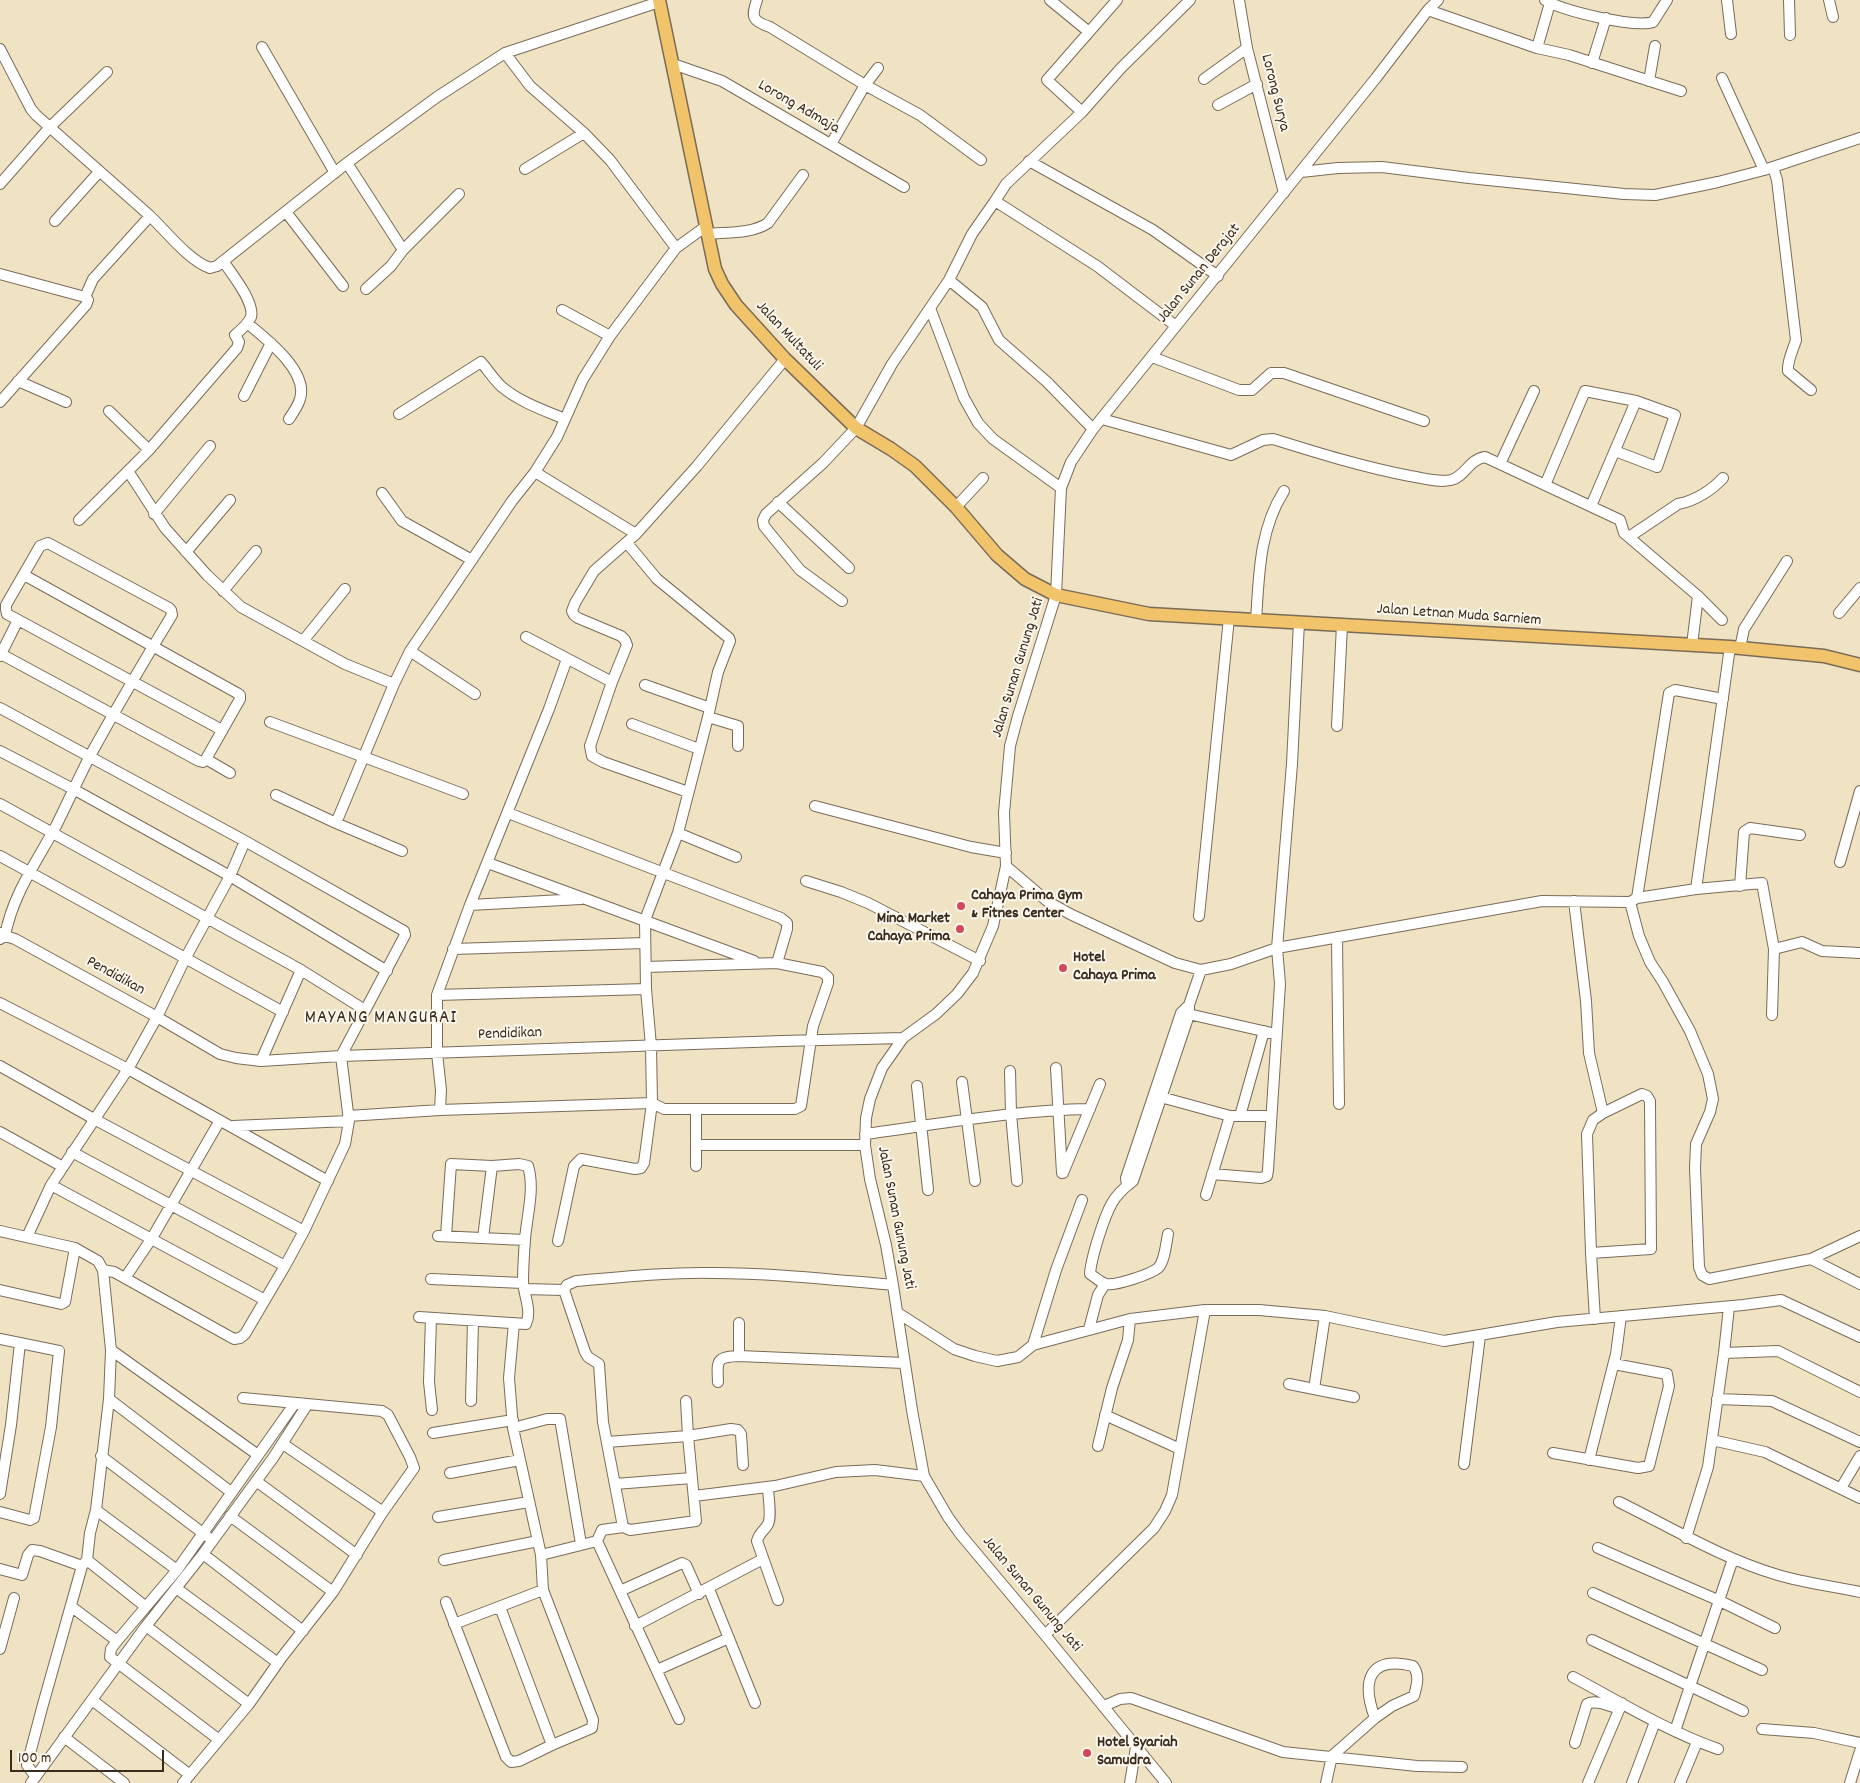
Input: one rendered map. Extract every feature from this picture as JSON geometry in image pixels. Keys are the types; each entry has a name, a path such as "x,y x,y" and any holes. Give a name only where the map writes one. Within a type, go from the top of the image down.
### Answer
{"main road":[{"name":"Jalan Multatuli","path":"659,1 715,269 722,284 736,305 785,359 856,428 915,466 956,507 997,555 1025,580 1056,595"},
{"name":"Jalan Letnan Muda Sarniem","path":"1056,595 1150,614 1735,648 1824,656 1860,664"}],"street":[{"path":"757,0 753,14 755,20 920,115 981,160"},
{"path":"1050,0 1089,32"},
{"path":"1082,112 1047,80 1117,0"},
{"path":"842,601 800,570 764,526 762,523 764,517 856,428 892,364 949,280 972,234 1006,184 1082,112 1121,68 1190,0"},
{"name":"Lorong Surya","path":"1239,0 1247,48 1284,193"},
{"name":"Jalan Sunan Derajat","path":"1056,595 1061,488 1071,462 1093,429 1218,276 1428,10 1438,0"},
{"path":"1552,3 1569,0"},
{"path":"1552,3 1606,18 1648,24 1658,17 1667,0"},
{"path":"1727,0 1731,34"},
{"path":"1789,0 1790,35"},
{"path":"1829,0 1833,17"},
{"path":"0,49 31,109 204,266 210,268 223,261 335,173 437,97 505,53 659,1"},
{"path":"1537,48 1552,3"},
{"path":"1428,10 1537,48 1592,62 1680,91"},
{"path":"1592,62 1606,18"},
{"path":"262,46 335,173"},
{"path":"1648,81 1655,46"},
{"path":"1204,79 1247,48"},
{"path":"505,53 530,86 584,132 610,160 676,248"},
{"name":"Lorong Admaja","path":"673,64 722,81 904,187"},
{"path":"831,144 865,85 878,68"},
{"path":"0,184 50,127 107,72"},
{"path":"1722,78 1768,169 1777,180 1796,340 1788,365 1788,372 1811,390"},
{"path":"1218,104 1257,84"},
{"path":"525,169 584,132"},
{"path":"1301,172 1338,168 1382,167 1469,178 1640,195 1675,192 1768,169 1860,138"},
{"path":"1029,161 1153,230 1218,276"},
{"path":"347,164 403,250"},
{"path":"55,221 99,172"},
{"path":"336,823 394,684 410,651 512,501 535,472 557,437 583,379 610,336 676,248 706,230 755,229 768,224 803,175"},
{"path":"366,289 391,266 403,250 459,194"},
{"path":"995,201 1097,266 1176,326"},
{"path":"286,212 343,286"},
{"path":"85,296 93,279 150,216"},
{"path":"79,520 148,450 237,348 239,342 235,335 247,323 251,315 250,303 223,261"},
{"path":"0,274 85,296 88,300 86,305 0,402"},
{"path":"949,280 982,307 999,340 1047,382 1093,429"},
{"path":"930,308 964,398 978,423 993,439 1061,488"},
{"path":"562,310 610,336"},
{"path":"247,323 271,343 298,376 301,387 300,398 289,419"},
{"path":"244,396 271,343"},
{"path":"1152,357 1239,390 1252,390 1271,373 1284,373 1424,421"},
{"path":"688,792 603,762 592,756 590,746 626,645 625,640 621,636 578,618 572,611 594,571 627,544 696,466 785,359"},
{"path":"399,414 481,362 500,386 513,395 526,403 566,419"},
{"path":"18,381 66,402"},
{"path":"1500,464 1534,391"},
{"path":"1545,485 1585,391 1636,402 1675,415 1656,467 1615,451"},
{"path":"1591,506 1636,402"},
{"path":"110,411 148,450"},
{"path":"1102,419 1226,454 1236,454 1263,440 1273,439 1380,470 1437,481 1458,478 1477,458 1485,457 1620,520 1624,533 1629,538 1698,596 1722,620"},
{"path":"154,514 210,446"},
{"path":"128,471 154,514 165,528 223,591 241,607 345,664 394,684"},
{"path":"535,472 636,534"},
{"path":"956,507 983,478"},
{"path":"1629,538 1678,504 1714,488 1723,478"},
{"path":"1256,620 1264,542 1272,513 1284,492"},
{"path":"382,493 402,521 472,560"},
{"path":"186,552 230,500"},
{"path":"778,502 849,568"},
{"path":"2,936 8,918 30,872 75,790 90,756 113,715 134,681 172,615 169,608 48,543 40,546 6,609 8,614 134,681 222,730"},
{"path":"558,1241 574,1166 577,1161 581,1159 635,1169 641,1168 644,1163 652,1103 651,1046 646,989 646,920 678,833 718,672 729,644 729,638 657,579 627,544"},
{"path":"223,591 256,551"},
{"path":"1696,889 1723,699 1735,648 1744,629 1786,561"},
{"path":"18,620 1,655 199,761 203,762 206,759 240,699 240,696 154,645 24,574"},
{"path":"1839,613 1860,588"},
{"path":"303,641 345,589"},
{"name":"Jalan Sunan Gunung Jati","path":"1056,595 1010,746 1004,813 1006,866 993,926 980,961 957,994 936,1014 902,1038 887,1060 875,1083 870,1099 865,1145 870,1180 894,1285 904,1363 924,1476 961,1535 1045,1634 1166,1783"},
{"path":"1692,645 1698,596"},
{"path":"1199,916 1229,618"},
{"path":"1212,1174 1262,1178 1267,1176 1280,984 1277,948 1292,764 1299,622"},
{"path":"1337,726 1342,625"},
{"path":"526,637 612,682"},
{"path":"410,651 475,694"},
{"path":"440,1110 441,1090 437,1053 437,996 453,949 549,709 567,659"},
{"path":"645,685 738,726 738,746"},
{"path":"1723,699 1676,690 1669,693 1634,900 1639,936 1650,962 1690,1031 1708,1074 1713,1099 1710,1112 1696,1144 1695,1168 1702,1275 1710,1279 1811,1259 1860,1236"},
{"path":"0,708 245,841 404,931 405,938 341,1056 349,1118 345,1144 304,1231 245,1334 240,1338 234,1338 114,1272 104,1270"},
{"path":"270,722 463,794"},
{"path":"632,724 699,749"},
{"path":"0,751 75,790 230,876 387,971"},
{"path":"206,759 230,773"},
{"path":"1840,862 1860,790"},
{"path":"276,795 402,851"},
{"path":"0,804 301,970 365,1010"},
{"path":"815,806 971,847 1006,853"},
{"path":"508,813 781,918 787,923 787,929 777,963"},
{"path":"1740,886 1744,832 1747,829 1800,835"},
{"path":"678,833 736,857"},
{"path":"28,1237 51,1185 128,1070 157,1017 206,918 230,876 245,841"},
{"path":"0,856 283,1012"},
{"path":"488,863 760,963"},
{"path":"1006,866 1047,901 1070,914 1176,963 1201,970 1231,964 1277,948 1542,901 1634,900 1696,889 1762,883 1774,949 1772,1015"},
{"path":"806,881 868,903 980,961"},
{"path":"470,905 586,899"},
{"path":"1574,901 1586,1001 1589,1053 1603,1113"},
{"name":"Pendidikan","path":"2,936 15,939 220,1054 261,1061 341,1056 902,1038"},
{"path":"1337,938 1339,1104"},
{"path":"1774,949 1802,942 1822,951 1860,953"},
{"path":"453,949 645,943"},
{"path":"231,1126 440,1110 652,1103 664,1109 696,1110 799,1108 801,1106 811,1040 828,983 828,977 822,972 777,963 646,967"},
{"path":"261,1061 301,970"},
{"path":"1168,1234 1162,1261 1158,1268 1125,1281 1105,1284 1090,1274 1090,1263 1111,1204 1127,1186 1126,1178 1158,1097 1201,970"},
{"path":"437,996 646,989"},
{"path":"0,1003 128,1070 328,1181"},
{"path":"1186,1011 1276,1034"},
{"path":"1206,1196 1212,1174 1235,1116 1264,1031"},
{"path":"0,1066 94,1119 304,1231"},
{"path":"1056,1068 1062,1174 1100,1084"},
{"path":"1010,1071 1011,1114 1017,1181"},
{"path":"962,1082 974,1181"},
{"path":"917,1086 928,1190"},
{"path":"1591,1253 1651,1248 1650,1101 1647,1096 1642,1094 1593,1120 1587,1134 1591,1253 1595,1319"},
{"path":"1158,1097 1235,1116 1271,1116"},
{"path":"865,1134 1011,1114 1058,1109 1090,1109"},
{"path":"696,1110 696,1166"},
{"path":"125,1278 152,1238 219,1122"},
{"path":"0,1132 62,1167"},
{"path":"696,1145 865,1145"},
{"path":"72,1152 285,1266"},
{"path":"418,1318 524,1324 528,1321 529,1310 524,1286 530,1174 528,1166 519,1164 492,1166 451,1164 442,1236 525,1240"},
{"path":"483,1238 492,1166"},
{"path":"51,1185 265,1300"},
{"path":"1034,1345 1056,1270 1082,1200"},
{"path":"0,1231 75,1248 98,1261 104,1270 111,1350 109,1399 96,1510 85,1563 27,1765 33,1779"},
{"path":"0,1290 61,1304 65,1302 75,1248"},
{"path":"1811,1259 1860,1284"},
{"path":"564,1290 567,1285 576,1281 653,1274 714,1272 800,1276 894,1285"},
{"path":"431,1279 564,1290"},
{"path":"1089,1329 1098,1294 1105,1284"},
{"path":"564,1290 585,1352 588,1357 599,1364 600,1393 607,1442 623,1528"},
{"path":"898,1313 954,1349 997,1361 1018,1357 1034,1345 1089,1329 1130,1319 1205,1310 1259,1310 1325,1316 1444,1341 1557,1322 1781,1300 1860,1337"},
{"path":"1686,1538 1708,1467 1729,1306"},
{"path":"1045,1634 1154,1528 1169,1504 1205,1310"},
{"path":"1314,1389 1325,1316"},
{"path":"1589,1460 1614,1364 1621,1316"},
{"path":"431,1318 429,1382 432,1410"},
{"path":"1098,1446 1112,1388 1128,1340 1130,1319"},
{"path":"471,1400 473,1320"},
{"path":"446,1602 506,1758 511,1762 519,1761 592,1728 594,1724 543,1590 541,1555 513,1424 509,1378 514,1323"},
{"path":"739,1324 740,1356"},
{"path":"1464,1464 1480,1336"},
{"path":"0,1339 59,1351 51,1427 34,1518 30,1520 0,1512"},
{"path":"0,1494 20,1343"},
{"path":"111,1350 258,1456"},
{"path":"1724,1353 1778,1351 1860,1392"},
{"path":"718,1382 717,1365 723,1357 740,1356 904,1363"},
{"path":"1553,1453 1643,1468 1649,1466 1669,1386 1667,1374 1614,1364"},
{"path":"1289,1384 1354,1397"},
{"path":"92,1700 187,1779 218,1739 249,1704 278,1663 334,1592 382,1513 414,1468 388,1415 382,1411 243,1398"},
{"path":"109,1399 231,1492"},
{"path":"1717,1399 1772,1401 1860,1442"},
{"path":"679,1719 597,1541 602,1530 623,1528 630,1530 696,1521 686,1401"},
{"path":"218,1739 110,1657 109,1653 177,1570 295,1403"},
{"path":"33,1779 146,1626 203,1554 283,1444 307,1405"},
{"path":"1105,1415 1180,1449"},
{"path":"433,1433 560,1419 581,1544"},
{"path":"607,1442 688,1436 731,1429 738,1430 741,1434 743,1466"},
{"path":"1712,1440 1765,1452 1860,1498"},
{"path":"283,1444 382,1513"},
{"path":"101,1456 212,1541"},
{"path":"1841,1488 1860,1456"},
{"path":"450,1473 520,1460"},
{"path":"694,1496 768,1487 836,1472 875,1470 924,1476"},
{"path":"615,1484 692,1478"},
{"path":"256,1481 357,1556"},
{"path":"768,1487 768,1524 759,1534 757,1541 778,1600"},
{"path":"438,1517 529,1502"},
{"path":"1619,1502 1686,1538 1733,1559 1778,1575 1860,1592"},
{"path":"96,1510 177,1570"},
{"path":"230,1516 334,1592"},
{"path":"444,1560 538,1541"},
{"path":"541,1555 597,1541"},
{"path":"1598,1548 1720,1601 1775,1628"},
{"path":"0,1569 22,1575 32,1550 40,1551 85,1563 146,1607"},
{"path":"203,1554 303,1631"},
{"path":"635,1626 704,1592 763,1559"},
{"path":"1675,1731 1733,1559"},
{"path":"620,1591 682,1563 686,1565 704,1592 729,1638 755,1703"},
{"path":"176,1588 278,1663"},
{"path":"454,1624 543,1590"},
{"path":"1593,1594 1762,1670"},
{"path":"0,1649 2,1631 14,1598"},
{"path":"72,1607 117,1641"},
{"path":"500,1607 552,1745"},
{"path":"146,1626 249,1704"},
{"path":"657,1670 729,1638"},
{"path":"1592,1640 1743,1711"},
{"path":"1326,1783 1332,1756 1375,1718 1392,1706 1414,1696 1418,1676 1413,1666 1391,1662 1380,1665 1370,1675 1368,1691 1375,1718"},
{"path":"1572,1677 1621,1706 1697,1742 1718,1749"},
{"path":"1104,1706 1120,1699 1131,1698 1283,1752 1418,1766 1462,1767"},
{"path":"1575,1743 1587,1704 1591,1702 1621,1706"},
{"path":"1588,1783 1621,1706"},
{"path":"1632,1783 1656,1722"},
{"path":"1762,1730 1814,1734 1860,1742"},
{"path":"64,1737 124,1783"},
{"path":"1680,1783 1697,1742"},
{"path":"1130,1783 1136,1748"},
{"path":"1850,1783 1860,1751"}],"place":[{"name":"Cahaya Prima Gym & Fitnes Center","path":"961,906"},
{"name":"Mina Market Cahaya Prima","path":"960,929"},
{"name":"Hotel Cahaya Prima","path":"1063,968"},
{"name":"Hotel Syariah Samudra","path":"1087,1753"}],"district":[{"name":"MAYANG MANGURAI","path":"381,1019"}]}
